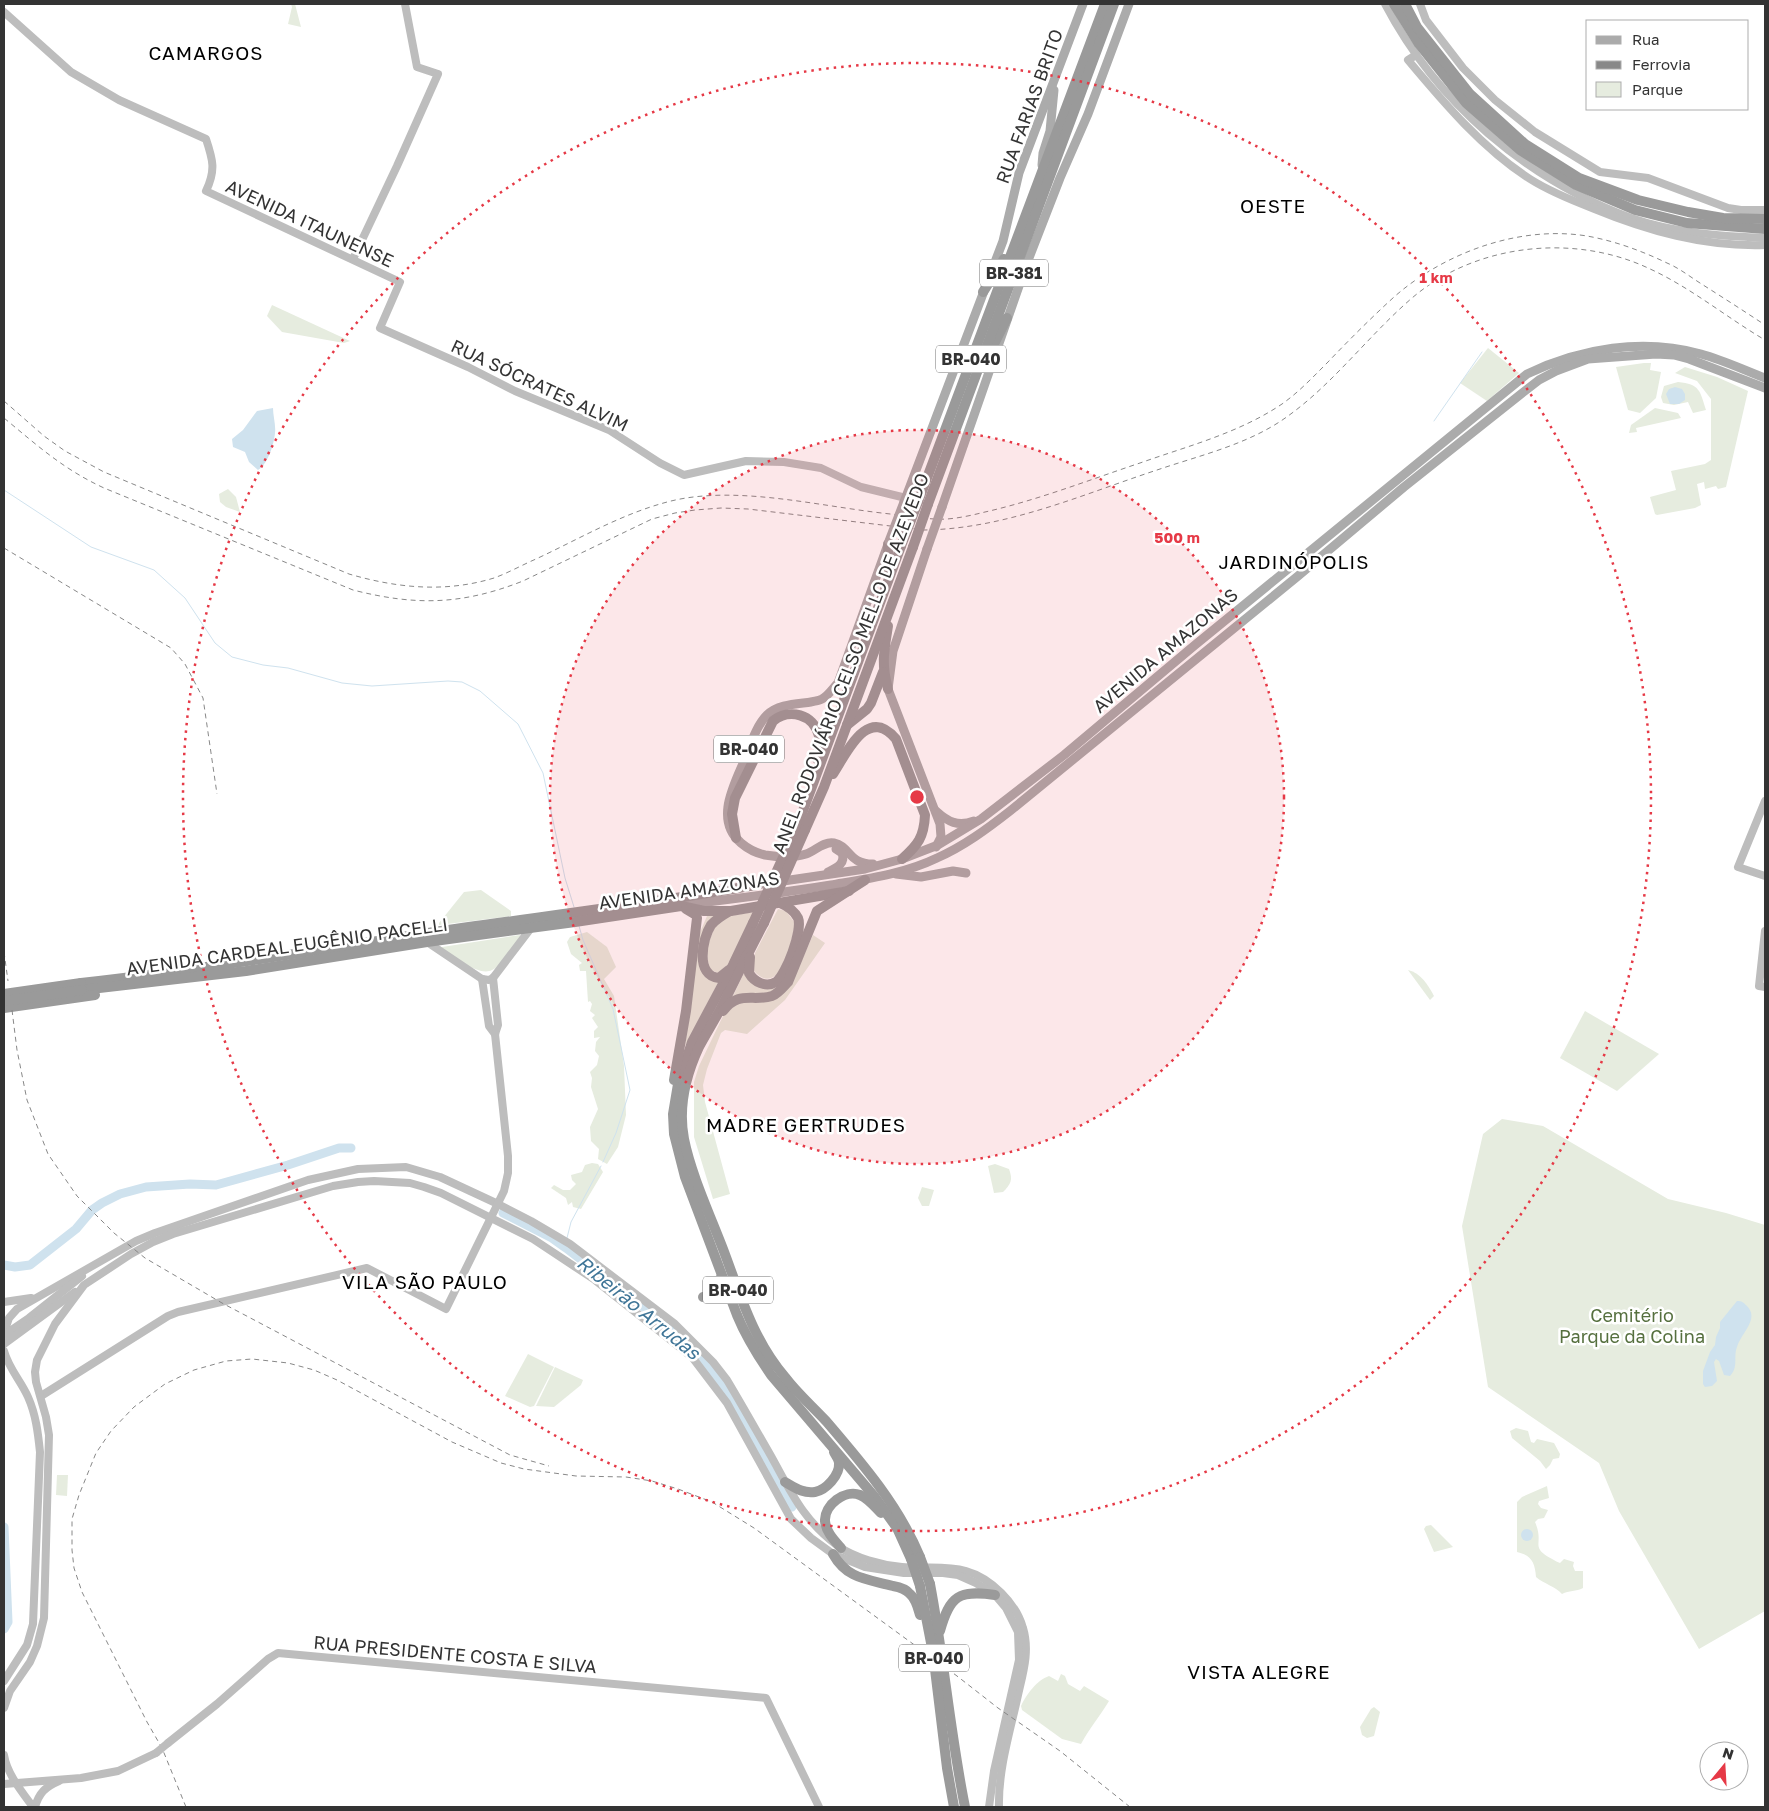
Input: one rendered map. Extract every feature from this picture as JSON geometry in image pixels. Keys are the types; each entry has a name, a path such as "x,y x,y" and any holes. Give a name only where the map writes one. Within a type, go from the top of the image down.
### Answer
{"highway":[{"name":"ANEL RODOVIÁRIO CELSO MELLO DE AZEVEDO","path":"965,1807 955,1757 939,1635 916,1558 911,1534 884,1492 826,1422 785,1378 764,1350 748,1316 696,1174 684,1139 682,1114 686,1086 700,1045 711,1028 801,829 824,787 1055,162 1101,22 1104,4"},
{"name":"ANEL RODOVIÁRIO CELSO MELLO DE AZEVEDO","path":"801,829 811,790 1041,173 1101,22 1114,4"},
{"path":"1394,4 1419,44 1466,103 1520,150 1576,185 1635,210 1687,223 1765,230"},
{"path":"1405,4 1417,27 1470,94 1525,144 1578,178 1638,200 1688,212 1723,218 1765,220"},
{"path":"983,292 1016,241"},
{"path":"973,383 1007,318"},
{"path":"888,543 889,578"},
{"path":"888,689 883,672 883,659 892,602"},
{"path":"846,726 871,703 883,672"},
{"path":"736,838 732,810 735,798 768,728 773,721 783,715 794,714 807,718 815,725 820,737 811,790"},
{"path":"824,787 863,730 880,727 891,733 896,739 925,815 922,836 916,848 902,859"},
{"path":"711,1028 725,1008 738,998 772,996 782,989 788,982 817,911 865,880"},
{"name":"AVENIDA AMAZONAS","path":"574,918 756,885"},
{"path":"681,906 704,911 731,911 849,891"},
{"path":"759,925 749,961 749,973 756,982 775,983 780,978 798,939 800,928 798,917 792,910 780,903"},
{"path":"673,1114 673,1081 686,1011 697,918 696,914 681,906"},
{"name":"AVENIDA AMAZONAS","path":"587,916 681,906"},
{"path":"731,911 715,921 711,926 705,937 703,957 705,970 715,978 723,976 733,965"},
{"name":"AVENIDA CARDEAL EUGÊNIO PACELLI","path":"186,974 246,971 426,942 531,928 574,918"},
{"name":"AVENIDA CARDEAL EUGÊNIO PACELLI","path":"4,994 186,974 574,918"},
{"name":"ANEL RODOVIÁRIO CELSO MELLO DE AZEVEDO","path":"759,925 733,965 692,1042 678,1084 673,1114 674,1134 685,1177 743,1331 771,1375 874,1496 916,1558"},
{"path":"125,973 186,974"},
{"path":"4,1008 130,991 186,974"},
{"name":"AVENIDA CARDEAL EUGÊNIO PACELLI","path":"4,1001 81,987"},
{"path":"704,1297 718,1296 720,1292 720,1271"},
{"path":"785,1482 799,1490 815,1492 824,1487 834,1477 839,1462 824,1437"},
{"path":"897,1528 862,1495 855,1493 839,1498 832,1504 825,1516 825,1523 837,1551 840,1566 855,1575 900,1588 910,1594 916,1603 933,1653"},
{"name":"ANEL RODOVIÁRIO CELSO MELLO DE AZEVEDO","path":"925,1585 945,1758 954,1807"},
{"path":"939,1635 947,1609 957,1598 966,1594 995,1595"}],"main road":[{"name":"RUA FARIAS BRITO","path":"888,543 1003,241 1018,173 1083,4"},
{"path":"1101,22 1119,4"},
{"name":"ANEL RODOVIÁRIO CELSO MELLO DE AZEVEDO","path":"888,689 893,651 1007,318 1060,178 1092,106 1129,4"},
{"path":"1041,173 1043,153 1050,131 1056,77"},
{"name":"AVENIDA AMAZONAS","path":"756,885 865,869 902,859 938,845 981,819 1025,786 1527,374 1580,354 1610,348 1641,346 1679,349 1701,354 1765,378"},
{"name":"AVENIDA AMAZONAS","path":"681,906 865,880 937,859 968,842 1029,796 1412,481 1539,380 1588,359 1656,354 1674,355 1689,359 1765,388"},
{"name":"BR-040","path":"736,838 728,821 728,802 759,726 768,715 781,707 821,700 832,690 841,675 888,543"},
{"path":"888,689 940,824 941,834 938,845 928,856 911,868"},
{"path":"1025,786 1029,796"},
{"path":"936,812 945,819 958,824 967,824 981,819"},
{"path":"736,838 747,848 758,853 788,857 806,854 830,843 838,844 859,862 881,864"},
{"path":"818,876 837,868 843,857 838,850 824,845"},
{"path":"893,873 921,877 953,871 966,873"}],"street":[{"path":"352,259 397,166 438,74 417,67 406,4"},
{"path":"1385,4 1416,55 1460,108 1516,157 1572,193 1632,218 1685,232 1765,238"},
{"path":"1420,4 1426,20 1463,68 1495,100 1535,132 1600,172 1648,178 1719,206 1741,210 1765,210"},
{"name":"AVENIDA ITAUNENSE","path":"4,12 71,72 119,100 206,139 213,161 211,180 206,191 400,282 380,328"},
{"path":"1416,55 1408,60 1457,116 1498,154 1530,179 1570,200 1630,224 1654,231 1693,240 1765,245"},
{"name":"RUA SÓCRATES ALVIM","path":"380,328 468,367 515,391 609,430 660,463 684,475 746,461 784,462 821,468 861,487 905,500"},
{"path":"1765,801 1738,867 1765,876"},
{"path":"426,942 482,979 489,980 531,928"},
{"path":"1762,987 1765,931"},
{"name":"AVENIDA CARDEAL EUGÊNIO PACELLI","path":"4,989 125,973"},
{"path":"41,1396 168,1316 178,1312 367,1268 446,1309 504,1191 508,1173 508,1147 495,1034 498,1025 492,978"},
{"path":"482,979 489,1026 495,1034"},
{"path":"4,1334 9,1318 17,1309 136,1241 313,1179 350,1170 406,1167 440,1177 498,1204 531,1220 570,1244 674,1324 747,1414 801,1510 837,1551 882,1564 966,1571 980,1577 1008,1600 1023,1628 1026,1663 1004,1758 998,1807"},
{"path":"333,1186 342,1175 350,1170"},
{"path":"313,1179 333,1186"},
{"path":"4,1334 31,1321 131,1254 173,1234 333,1186 358,1182 390,1181 410,1183 442,1193 533,1239 595,1280 692,1357 708,1367 773,1490 791,1519 812,1538 865,1567 904,1573 943,1573 958,1576 976,1583 995,1595 1006,1608 1018,1632 1019,1660 994,1771 989,1807"},
{"path":"4,1344 99,1262"},
{"path":"4,1708 10,1691 30,1662 37,1646 44,1618 49,1451 46,1417 35,1372 41,1349 55,1324 84,1285"},
{"path":"4,1302 35,1297"},
{"path":"4,1351 11,1368 28,1396 37,1424 40,1452 33,1624 28,1645 4,1681"},
{"name":"RUA PRESIDENTE COSTA E SILVA","path":"4,1784 87,1777 118,1772 156,1753 278,1652 766,1698 819,1807"},
{"path":"4,1755 5,1762 16,1782 34,1807 41,1792 47,1786 63,1779"}],"green space":[{"path":"291,4 295,4 301,27 288,24"},
{"path":"272,305 350,341 344,343 282,332 267,316"},
{"path":"1488,348 1519,373 1487,401 1460,383"},
{"path":"1651,363 1650,370 1661,372 1656,398 1640,413 1628,410 1616,367"},
{"path":"1685,367 1717,377 1748,391 1726,487 1718,489 1716,486 1705,489 1704,482 1697,484 1701,505 1695,508 1657,515 1655,514 1650,497 1676,490 1671,471 1705,464 1711,460 1711,399 1697,381 1675,373"},
{"path":"1678,382 1691,385 1698,390 1706,410 1693,413 1688,402 1674,405 1663,403 1661,397 1664,386"},
{"path":"1655,408 1678,413 1681,418 1636,428 1637,432 1629,433 1631,425"},
{"path":"228,489 236,497 240,512 226,507 220,502 219,494"},
{"path":"481,890 511,911 511,916 439,925 464,892"},
{"path":"778,909 786,911 795,923 788,953 778,973 771,978 763,978 754,971 755,953"},
{"path":"753,912 730,963 718,973 711,970 706,950 715,926 730,916"},
{"path":"717,914 710,921 705,976 718,983 685,1046 698,937 707,916"},
{"path":"587,932 607,947 616,967 604,979 614,996 624,1066 626,1115 618,1147 607,1164 598,1159 599,1149 591,1141 590,1127 598,1109 591,1087 592,1078 590,1072 597,1065 599,1056 595,1051 596,1042 600,1037 594,1038 594,1031 598,1027 592,1018 595,1015 590,1011 592,1004 590,1001 588,1002 586,971 580,971 579,965 582,963 571,954 567,942 570,937"},
{"path":"520,935 521,937 496,968 487,971 480,971 466,965 442,949 442,947"},
{"path":"813,935 825,943 785,1000 747,1034 725,1030 721,1033 707,1069 703,1085 705,1102 730,1194 713,1199 694,1137 694,1082 699,1066 724,1014 740,1002 791,984"},
{"path":"746,969 749,980 782,981 774,992 732,998"},
{"path":"1408,970 1417,974 1427,984 1434,996 1430,1000"},
{"path":"1585,1011 1659,1054 1617,1091 1560,1058"},
{"name":"Cemitério Parque da Colina","path":"1502,1119 1543,1126 1668,1199 1765,1225 1765,1611 1699,1649 1619,1511 1599,1463 1488,1387 1462,1226 1483,1134"},
{"path":"598,1164 603,1172 581,1209 573,1207 572,1202 568,1205 566,1198 551,1188 554,1185 563,1190 570,1190 576,1184 572,1180 571,1175 582,1172 585,1165"},
{"path":"995,1164 1009,1169 1011,1179 1008,1187 1003,1192 994,1193 988,1166"},
{"path":"922,1187 934,1190 929,1206 922,1206 918,1198"},
{"path":"528,1354 554,1367 534,1406 530,1407 505,1396"},
{"path":"555,1367 583,1380 581,1385 554,1407 536,1406"},
{"path":"1516,1428 1528,1431 1531,1442 1534,1443 1537,1439 1554,1443 1560,1454 1559,1458 1553,1459 1546,1469 1540,1461 1512,1438 1510,1431"},
{"path":"57,1475 68,1475 67,1496 56,1495"},
{"path":"1547,1486 1549,1498 1539,1501 1538,1504 1541,1508 1548,1510 1544,1518 1538,1519 1535,1522 1539,1537 1538,1545 1543,1553 1549,1557 1560,1563 1564,1559 1574,1562 1575,1571 1583,1571 1583,1588 1562,1594 1536,1577 1535,1567 1529,1557 1517,1552 1517,1502 1522,1497"},
{"path":"1431,1525 1453,1547 1434,1552 1424,1529 1426,1526"},
{"path":"1061,1674 1065,1676 1068,1684 1080,1691 1084,1686 1109,1701 1081,1744 1062,1739 1022,1710 1023,1702 1036,1684 1049,1676 1058,1681"},
{"path":"1374,1707 1380,1712 1374,1736 1367,1738 1362,1735 1360,1727"}],"water":[{"path":"1675,387 1682,389 1685,394 1685,400 1679,404 1670,404 1666,394 1669,389"},
{"path":"273,408 275,430 273,443 268,459 258,470 249,462 245,452 233,447 232,439 243,430 257,411"},
{"path":"1737,1301 1747,1306 1750,1311 1751,1321 1737,1347 1733,1373 1730,1376 1724,1375 1719,1361 1716,1359 1714,1362 1717,1381 1712,1386 1705,1387 1703,1384 1703,1371 1710,1352 1715,1345 1720,1322"},
{"path":"1525,1529 1529,1529 1533,1535 1529,1541 1525,1541 1521,1537 1521,1533"}],"waterway":[{"path":"1434,421 1482,352"},
{"path":"4,490 91,547 154,570 185,598 215,643 232,657 263,665 288,668 342,683 372,686 448,681 462,682 480,691 518,724 543,773 565,878 574,907"},
{"path":"579,926 583,940 613,1009 630,1090 616,1133 603,1162"},
{"name":"Ribeirão Arrudas","path":"4,1265 15,1267 30,1265 76,1229 92,1210 120,1194 146,1187 190,1184 216,1185 288,1165 339,1148 351,1148"},
{"path":"567,1238 571,1222 601,1166"},
{"name":"Ribeirão Arrudas","path":"503,1213 552,1238 566,1248 669,1327 703,1358 732,1399 792,1507"},
{"name":"Ribeirão Arrudas","path":"4,1527 8,1622 4,1629"}],"railway":[{"path":"4,401 44,436 65,451 104,472 349,574 385,583 439,587 476,583 494,578 636,512 671,501 698,496 756,496 941,519 976,514 1044,496 1213,438 1266,414 1300,389 1377,313 1414,281 1459,255 1509,239 1561,234 1587,236 1628,247 1676,267 1765,325"},
{"path":"4,418 63,465 104,488 353,590 418,601 459,599 501,589 523,581 652,519 675,513 721,508 748,509 924,530 984,524 1071,500 1225,448 1273,426 1321,389 1412,298 1437,280 1465,266 1495,256 1526,250 1557,248 1588,250 1619,257 1648,268 1679,284 1765,340"},
{"path":"4,548 171,648 185,664 203,698 217,794"},
{"path":"4,952 8,981"},
{"path":"12,1010 17,1050 27,1100 48,1154 77,1196 114,1233 145,1258 222,1303 510,1455 549,1466"},
{"path":"186,1807 162,1748 82,1592 74,1568 72,1519 79,1495 96,1453 111,1431 134,1407 165,1384 194,1370 226,1361 252,1359 288,1363 314,1370 337,1380 452,1442 501,1463 524,1469 576,1476 626,1477 652,1481 712,1502 754,1528 998,1708 1060,1751 1130,1807"}],"district":[{"name":"CAMARGOS","path":"206,52"},
{"name":"OESTE","path":"1273,205"},
{"name":"JARDINÓPOLIS","path":"1294,561"},
{"name":"MADRE GERTRUDES","path":"806,1124"},
{"name":"VILA SÃO PAULO","path":"425,1281"},
{"name":"VISTA ALEGRE","path":"1259,1671"}]}
